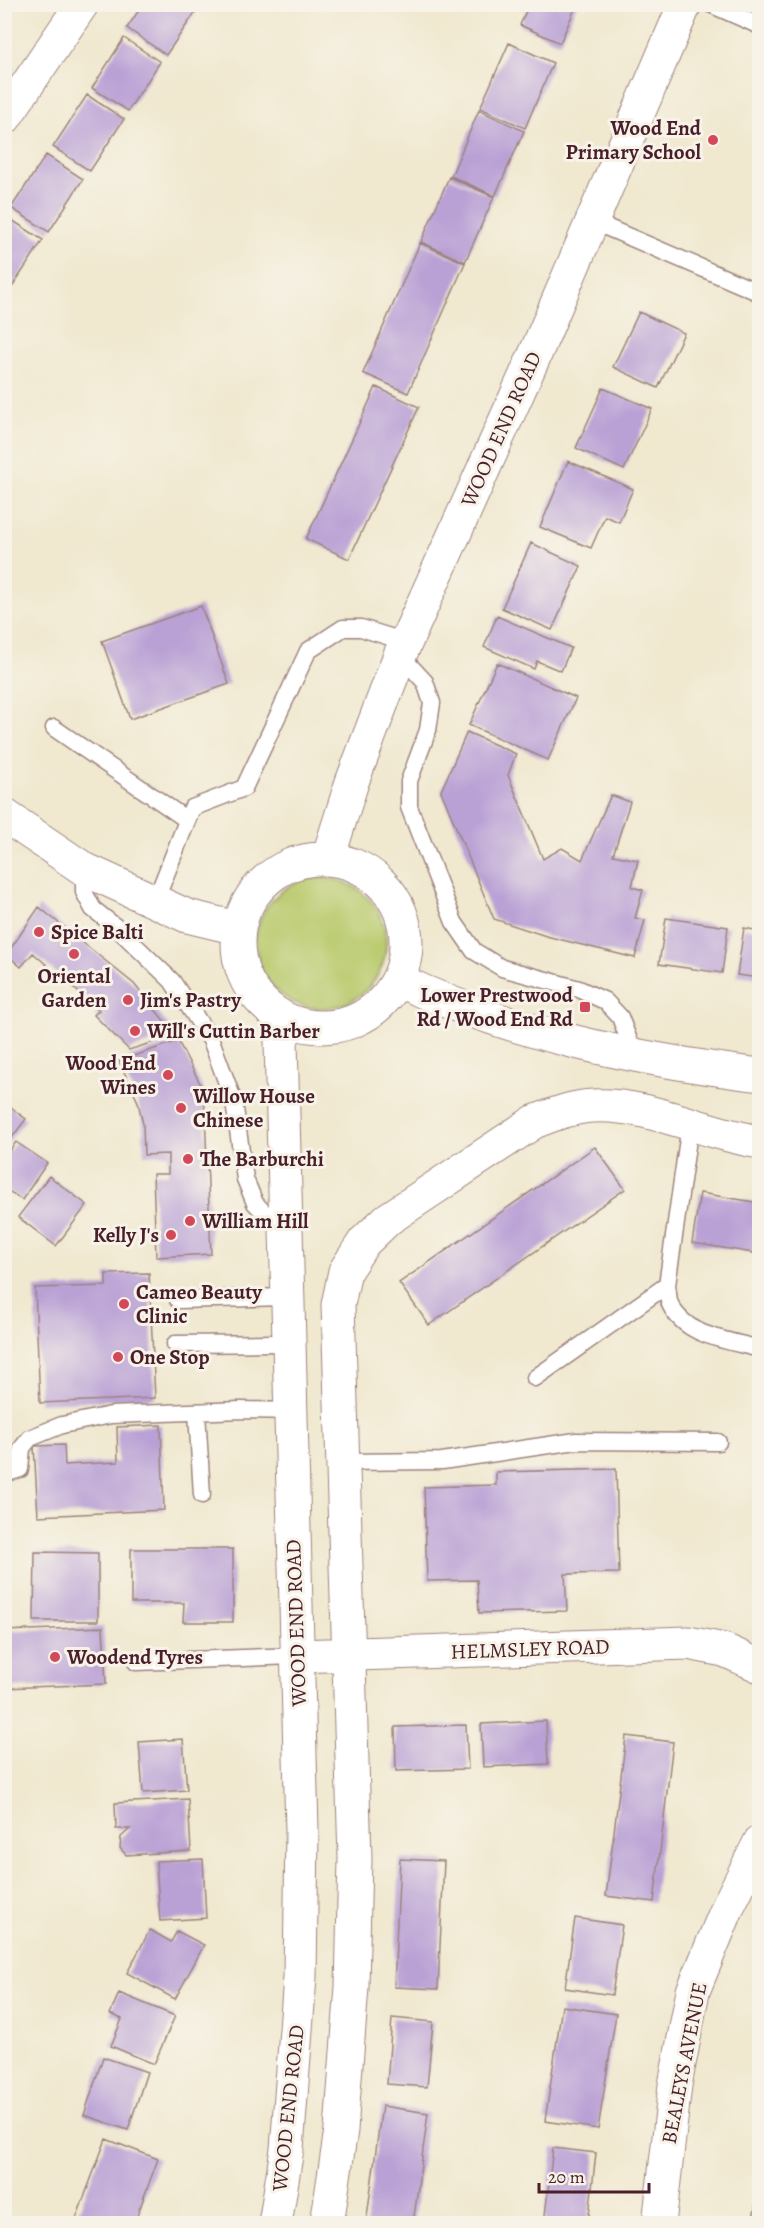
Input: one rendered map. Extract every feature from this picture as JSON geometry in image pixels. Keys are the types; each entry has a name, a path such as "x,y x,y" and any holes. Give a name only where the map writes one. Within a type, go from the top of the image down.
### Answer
{"street":[{"path":"4,119 82,4"},
{"name":"WOOD END ROAD","path":"328,858 352,782 403,649 685,4"},
{"path":"4,815 84,869 187,916 237,928"},
{"path":"328,858 359,867 377,879 394,899 404,923 406,948 398,980 391,993 374,1010 355,1022 336,1027 313,1028 288,1023 257,997 243,974 238,950 237,928 249,900 264,881 286,867 328,858"},
{"path":"398,980 438,999 504,1022 580,1043 700,1068 759,1075"},
{"name":"WOOD END ROAD","path":"275,2223 287,2149 300,1977 302,1830 281,1041 288,1023"},
{"path":"327,2223 341,2130 352,1987 356,1858 338,1305 345,1271 364,1242 388,1219 534,1122 559,1112 592,1106 624,1108 759,1142"},
{"name":"HELMSLEY ROAD","path":"296,1656 688,1643 724,1650 759,1666"},
{"name":"BEALEYS AVENUE","path":"659,2223 675,2085 693,1991 729,1904 759,1842"}],"lane":[{"path":"710,4 759,26"},
{"path":"592,221 759,293"},
{"path":"155,902 192,808 244,788 308,651 343,628 361,628 403,649 425,682 432,703 428,730 409,781 410,807 453,922 474,951 502,968 579,989 605,1001 620,1017 634,1056"},
{"path":"54,728 187,820"},
{"path":"84,869 84,892 93,909 116,927 172,981 211,1040 234,1102 245,1179 255,1203 286,1234"},
{"path":"690,1125 667,1285 670,1303 681,1320 699,1333 759,1349"},
{"path":"535,1377 667,1285"},
{"path":"178,1300 287,1297"},
{"path":"175,1344 288,1343"},
{"path":"4,1474 20,1469 22,1448 30,1438 62,1425 111,1415 241,1410 290,1411"},
{"path":"197,1412 202,1495"},
{"path":"343,1462 442,1461 576,1441 718,1442"},
{"path":"136,1662 296,1656"}],"green space":[{"path":"321,878 346,883 367,897 381,918 386,943 381,968 367,989 346,1003 321,1008 296,1003 275,989 261,968 256,943 261,918 275,897 296,883"}],"building":[{"path":"143,4 201,4 166,55 127,28"},
{"path":"529,4 577,4 560,43 520,25"},
{"path":"124,38 160,62 128,111 92,88"},
{"path":"509,43 553,63 525,128 480,108"},
{"path":"87,95 124,119 90,171 53,147"},
{"path":"479,110 524,131 495,196 451,176"},
{"path":"46,155 83,179 49,232 11,208"},
{"path":"449,177 494,197 465,262 421,242"},
{"path":"7,217 43,240 10,290 4,287 4,221"},
{"path":"420,243 465,263 408,393 363,373"},
{"path":"639,312 684,333 658,388 613,367"},
{"path":"376,387 419,407 349,559 306,539"},
{"path":"603,388 652,409 624,470 576,448"},
{"path":"568,461 633,489 619,522 605,516 591,548 540,527"},
{"path":"531,543 581,566 552,630 502,608"},
{"path":"201,606 229,684 130,719 102,641"},
{"path":"497,616 571,648 561,671 537,661 534,669 484,647"},
{"path":"497,663 576,698 548,760 469,725"},
{"path":"467,732 516,754 508,775 543,859 562,848 582,860 611,795 630,802 613,855 638,860 632,887 643,890 635,918 645,920 635,958 546,936 494,919 441,791"},
{"path":"39,907 134,984 176,1035 129,1050 94,1015 99,1010 33,953 21,967 4,952 4,949 11,948"},
{"path":"666,918 728,927 722,973 659,964"},
{"path":"744,928 760,931 760,978 737,975"},
{"path":"178,1041 204,1091 211,1254 156,1257 153,1174 168,1174 168,1154 144,1155 143,1124 138,1102 119,1061"},
{"path":"4,1103 26,1119 4,1148"},
{"path":"16,1142 47,1163 22,1200 4,1188 4,1158"},
{"path":"595,1147 625,1189 429,1325 399,1283"},
{"path":"49,1176 87,1205 56,1246 18,1217"},
{"path":"700,1193 760,1203 760,1254 692,1243"},
{"path":"149,1273 155,1398 40,1403 35,1288 106,1286 106,1274"},
{"path":"161,1425 164,1510 38,1516 34,1446 64,1445 65,1465 118,1462 117,1427"},
{"path":"616,1469 619,1573 565,1574 567,1611 479,1613 477,1580 427,1581 424,1487 496,1485 496,1472"},
{"path":"131,1549 233,1549 233,1622 183,1622 184,1603 131,1603"},
{"path":"35,1552 98,1553 98,1621 34,1621"},
{"name":"Woodend Tyres","path":"103,1627 106,1684 4,1688 4,1631"},
{"path":"546,1721 548,1764 483,1767 481,1724"},
{"path":"466,1725 468,1769 396,1771 395,1727"},
{"path":"626,1736 673,1742 654,1902 606,1896"},
{"path":"183,1739 187,1790 143,1793 139,1742"},
{"path":"188,1799 191,1851 126,1855 120,1848 121,1837 130,1829 116,1829 115,1803"},
{"path":"203,1859 206,1918 160,1921 156,1861"},
{"path":"400,1859 444,1861 438,1989 394,1987"},
{"path":"575,1918 622,1925 612,1995 565,1988"},
{"path":"150,1930 171,1942 177,1931 204,1945 175,1999 127,1973"},
{"path":"119,1993 175,2016 154,2064 111,2046 122,2019 110,2014"},
{"path":"562,2006 616,2014 598,2129 545,2121"},
{"path":"392,2018 433,2022 427,2087 387,2084"},
{"path":"103,2057 147,2072 128,2130 84,2115"},
{"path":"382,2106 428,2113 413,2224 366,2224"},
{"path":"106,2139 158,2159 134,2224 74,2224"},
{"path":"553,2148 596,2153 588,2224 544,2224"},
{"path":"758,2192 760,2224 752,2224"}],"place":[{"name":"Wood End Primary School","path":"713,140"},
{"name":"Spice Balti","path":"39,932"},
{"name":"Oriental Garden","path":"74,954"},
{"name":"Jim's Pastry","path":"128,1000"},
{"name":"Lower Prestwood Rd / Wood End Rd","path":"585,1007"},
{"name":"Will's Cuttin Barber","path":"135,1031"},
{"name":"Wood End Wines","path":"168,1075"},
{"name":"Willow House Chinese","path":"181,1108"},
{"name":"The Barburchi","path":"188,1159"},
{"name":"William Hill","path":"190,1221"},
{"name":"Kelly J's","path":"171,1235"},
{"name":"Cameo Beauty Clinic","path":"124,1304"},
{"name":"One Stop","path":"118,1357"},
{"name":"Woodend Tyres","path":"55,1657"}]}
